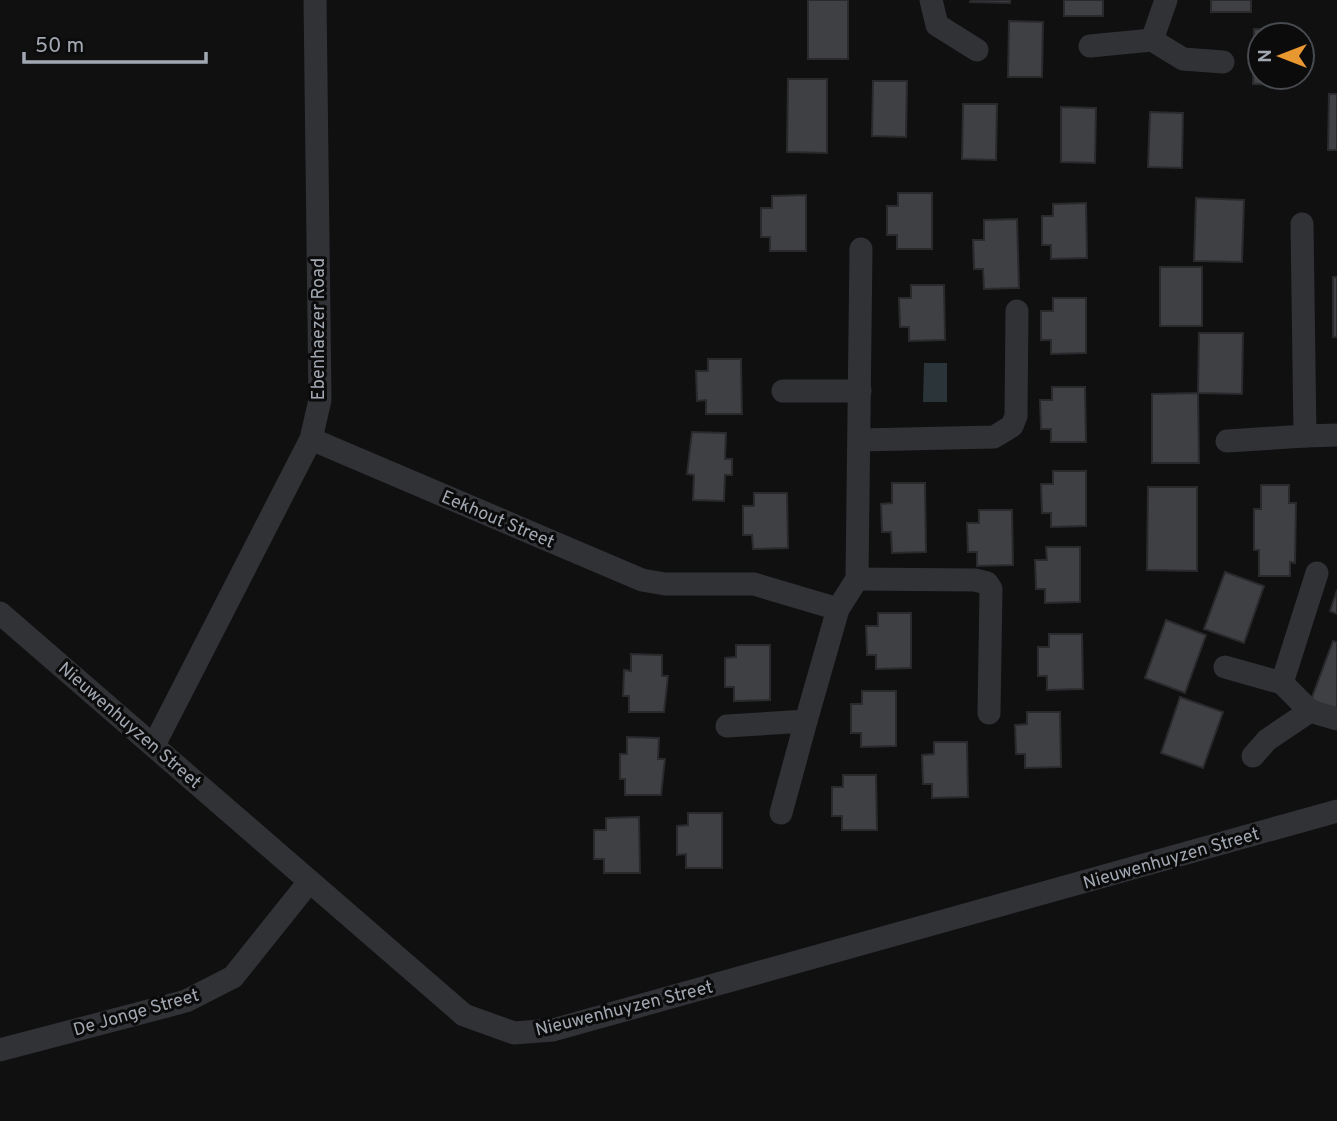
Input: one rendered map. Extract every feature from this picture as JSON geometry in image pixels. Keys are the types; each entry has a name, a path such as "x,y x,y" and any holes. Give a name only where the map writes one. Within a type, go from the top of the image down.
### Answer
{"street":[{"name":"Ebenhaezer Road","path":"154,745 310,439 321,380 315,0"},
{"path":"931,0 937,25 977,50"},
{"path":"1152,40 1166,0"},
{"path":"1090,46 1152,40 1183,59 1223,62"},
{"path":"1302,224 1305,436"},
{"path":"780,813 838,609 857,579 861,249"},
{"path":"860,440 994,437 1004,434 1016,416 1017,312"},
{"path":"783,391 860,391"},
{"path":"1227,441 1337,435"},
{"name":"Eekhout Street","path":"310,439 642,580 664,584 754,584 838,609"},
{"path":"1282,683 1317,573"},
{"path":"857,579 975,580 987,583 991,589 989,713"},
{"name":"Nieuwenhuyzen Street","path":"0,613 464,1015 514,1034 553,1030 1337,811"},
{"path":"1225,667 1282,683 1310,710 1337,719"},
{"path":"1253,756 1267,740 1310,710"},
{"path":"727,726 806,721"},
{"name":"De Jonge Street","path":"0,1050 187,1001 214,988 233,977 309,882"}],"shaded area":[{"path":"924,363 947,363 947,402 923,402"}],"building":[{"path":"808,0 848,0 848,59 808,59"},
{"path":"1010,0 1010,3 970,2"},
{"path":"1064,0 1103,0 1103,16 1064,16"},
{"path":"1211,0 1251,0 1251,12 1211,12"},
{"path":"1009,21 1043,22 1042,77 1008,77"},
{"path":"788,79 827,79 827,153 787,152"},
{"path":"873,81 907,81 906,137 872,136"},
{"path":"1329,94 1337,94 1337,150 1328,150"},
{"path":"963,104 997,104 996,160 962,159"},
{"path":"1061,107 1096,108 1095,163 1061,162"},
{"path":"1150,112 1183,113 1182,168 1148,167"},
{"path":"898,193 932,193 932,249 897,249 897,235 887,235 887,206 898,206"},
{"path":"806,195 806,251 770,251 770,237 761,237 761,208 772,208 772,196"},
{"path":"1196,198 1244,200 1242,262 1194,261"},
{"path":"1086,203 1087,258 1051,259 1051,245 1042,245 1042,216 1053,216 1053,204"},
{"path":"1017,219 1019,288 984,289 983,269 974,269 973,240 984,240 984,220"},
{"path":"1160,267 1202,267 1202,326 1160,326"},
{"path":"1333,277 1337,277 1337,337 1333,337"},
{"path":"911,285 944,285 945,340 909,341 909,327 900,327 899,298 911,298"},
{"path":"1053,298 1086,298 1086,353 1051,354 1051,340 1041,340 1041,311 1053,311"},
{"path":"1199,333 1243,333 1242,394 1198,393"},
{"path":"708,359 741,359 742,414 706,414 706,400 697,401 696,371 708,371"},
{"path":"1052,387 1085,387 1086,442 1051,442 1051,429 1041,429 1040,400 1052,400"},
{"path":"1198,393 1199,463 1152,463 1152,394"},
{"path":"692,432 726,433 725,459 732,459 732,475 725,475 724,501 693,500 694,475 687,474"},
{"path":"1053,471 1086,471 1086,526 1051,527 1051,513 1042,513 1041,484 1053,484"},
{"path":"892,483 925,483 926,552 892,553 891,532 882,532 881,504 892,503"},
{"path":"1261,485 1289,485 1289,503 1296,503 1295,563 1290,562 1290,576 1259,576 1259,550 1254,550 1254,509 1261,509"},
{"path":"1148,487 1197,487 1197,571 1147,570"},
{"path":"754,493 787,493 788,548 753,549 752,535 743,535 743,506 754,506"},
{"path":"979,510 1012,510 1013,565 977,566 977,552 968,552 967,523 979,523"},
{"path":"1046,547 1080,547 1080,602 1045,603 1045,589 1036,589 1035,560 1047,560"},
{"path":"1225,572 1264,586 1244,643 1204,629"},
{"path":"1337,590 1337,614 1330,611"},
{"path":"878,613 911,613 911,668 876,669 876,655 867,655 866,626 878,626"},
{"path":"1166,620 1206,635 1185,693 1145,678"},
{"path":"1049,634 1082,634 1083,689 1047,690 1047,676 1038,676 1038,647 1049,647"},
{"path":"1333,641 1337,642 1337,710 1311,700"},
{"path":"736,645 770,645 770,700 734,701 734,687 725,687 725,658 736,657"},
{"path":"631,654 662,655 662,676 668,676 664,712 629,712 629,696 623,696 624,670 631,671"},
{"path":"862,691 896,691 896,746 861,747 861,733 851,733 851,704 862,704"},
{"path":"1180,697 1223,712 1203,768 1161,753"},
{"path":"1027,712 1060,712 1061,767 1025,768 1025,754 1016,754 1015,725 1027,724"},
{"path":"627,737 659,738 658,759 665,759 661,795 625,795 625,779 620,779 620,754 627,754"},
{"path":"934,742 967,742 968,797 932,798 932,784 923,784 922,755 934,754"},
{"path":"843,775 876,775 877,830 842,830 842,816 832,816 832,787 843,787"},
{"path":"688,813 722,813 722,868 686,868 686,854 677,855 677,826 688,825"},
{"path":"639,817 640,873 604,873 604,859 594,859 594,830 606,830 606,818"}]}
